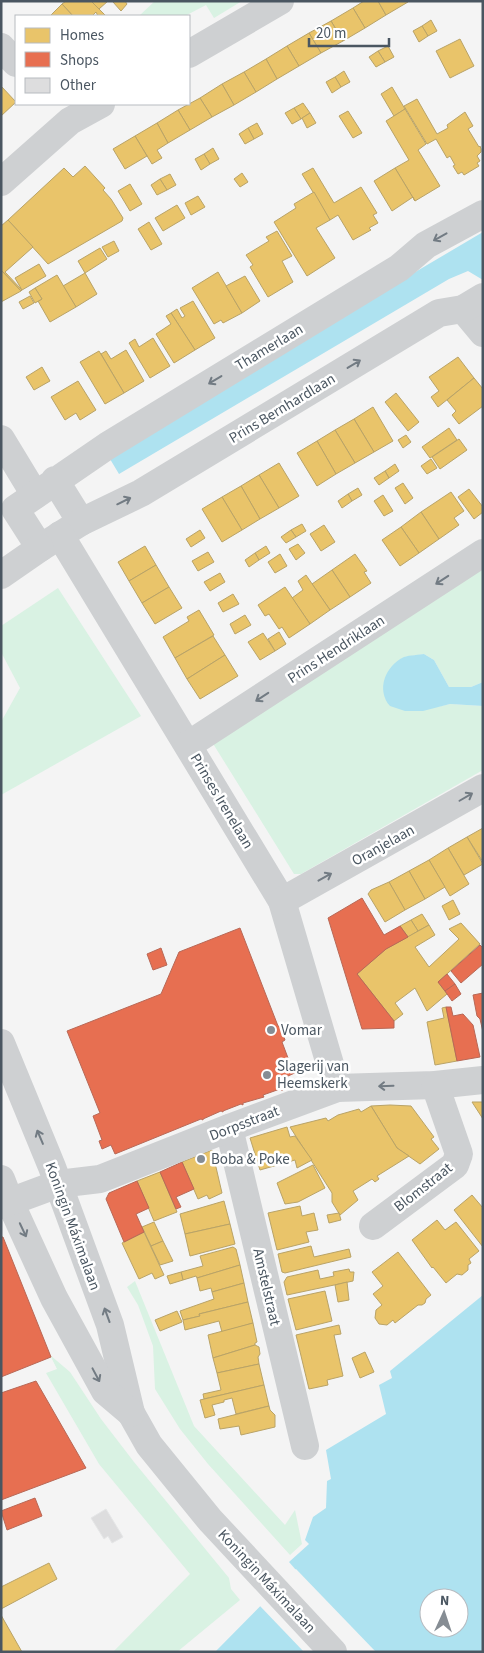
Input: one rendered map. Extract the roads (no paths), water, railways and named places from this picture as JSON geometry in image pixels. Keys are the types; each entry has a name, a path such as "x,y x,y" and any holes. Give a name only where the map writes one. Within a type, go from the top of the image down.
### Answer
{"street":[{"path":"190,53 280,1"},
{"path":"1,47 15,62"},
{"path":"1,182 62,112 96,105"},
{"name":"Thamerlaan","path":"27,501 115,441 399,268 426,245 483,214"},
{"path":"473,303 483,334"},
{"name":"Prins Bernhardlaan","path":"60,535 141,493 439,313 473,303"},
{"path":"1,440 27,501 60,535"},
{"path":"27,501 60,535"},
{"path":"1,575 60,535"},
{"name":"Prinses Irenelaan","path":"60,535 282,901 337,1088"},
{"name":"Prins Hendriklaan","path":"188,745 483,553"},
{"name":"Oranjelaan","path":"282,901 483,788"},
{"name":"Koningin Máximalaan","path":"1,1043 58,1184 110,1325 131,1413 149,1445 210,1520 274,1591 333,1652"},
{"name":"Dorpsstraat","path":"4,1195 58,1184 100,1179 337,1088 435,1085 483,1080"},
{"name":"Blomstraat","path":"373,1226 455,1165 459,1154 435,1085"},
{"name":"Amstelstraat","path":"229,1128 305,1446"},
{"name":"Koningin Máximalaan","path":"4,1195 54,1298 105,1391 131,1413"}],"water":[{"path":"483,232 483,280 468,271 449,279 119,474 107,454"},
{"path":"424,654 434,660 449,687 471,687 483,682 483,706 450,704 423,711 405,711 390,706 386,700 383,686 388,672 397,661 404,657"},
{"path":"483,1295 483,1652 215,1652 296,1570 289,1562 309,1544 305,1540 313,1517 326,1508 327,1481 331,1479 326,1450 386,1414 379,1385 392,1378 390,1371"}],"place":[{"name":"Vomar","path":"271,1030"},
{"name":"Slagerij van Heemskerk","path":"267,1075"},
{"name":"Boba & Poke","path":"201,1159"}]}
